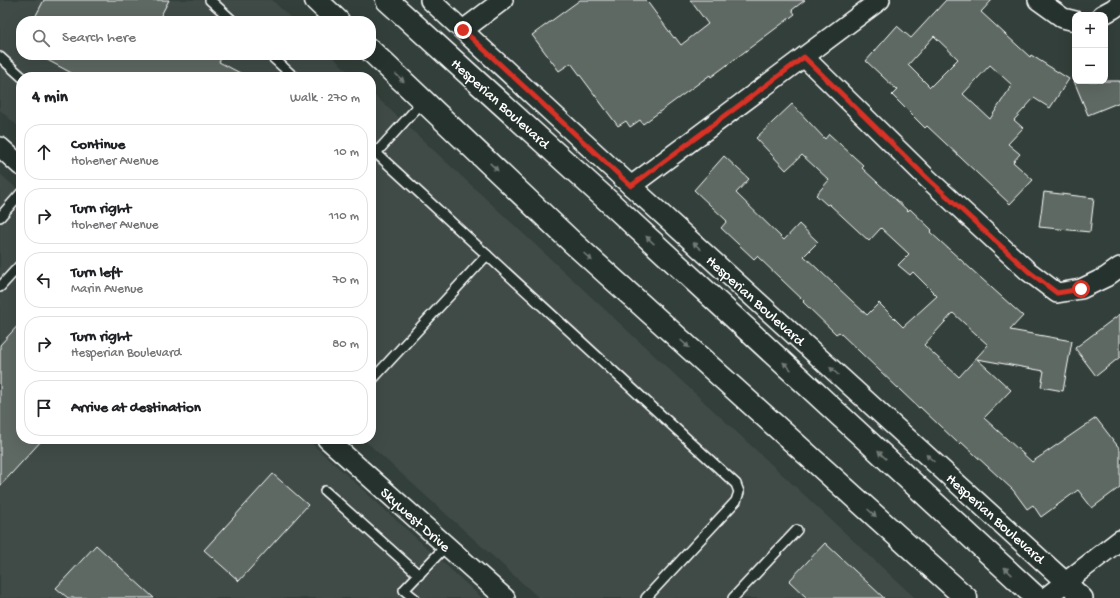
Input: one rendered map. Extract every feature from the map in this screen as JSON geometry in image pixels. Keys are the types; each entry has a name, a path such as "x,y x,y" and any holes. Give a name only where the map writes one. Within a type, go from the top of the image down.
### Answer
{"main road":[{"path":"316,0 333,16"},
{"name":"Hesperian Boulevard","path":"387,0 605,198 1037,598"},
{"path":"376,56 572,242 966,598"}],"street":[{"name":"Hesperian Boulevard","path":"430,0 631,186 1083,598"},
{"path":"463,30 503,0"},
{"path":"631,186 880,0"},
{"path":"1038,0 1063,18 1072,20"},
{"path":"1108,12 1120,4"},
{"path":"804,57 927,178 1028,271 1057,293 1081,289 1106,277 1120,267"},
{"path":"0,147 16,161"},
{"name":"Skywest Drive","path":"333,444 505,598"},
{"path":"1045,598 1120,540"}],"lane":[{"path":"210,0 228,16"},
{"path":"0,57 16,72"},
{"path":"275,60 289,72"},
{"path":"376,148 424,100"},
{"path":"376,154 736,484 739,492 736,501 646,598"},
{"path":"0,217 16,199"},
{"path":"376,376 487,255"},
{"path":"0,287 16,269"},
{"path":"325,491 418,575"},
{"path":"733,598 797,530"},
{"path":"414,598 404,590 446,546"}],"shaded area":[{"path":"0,0 272,0 289,16 16,16 16,60 336,60 349,72 16,72 16,124 0,110"},
{"path":"376,97 915,598 539,598 369,444 376,444"},
{"path":"0,174 16,188 16,444 313,444 482,598 0,598"}],"building":[{"path":"44,0 169,0 161,16 36,16"},
{"path":"580,0 646,0 674,38 675,37 681,45 708,24 690,0 805,0 792,10 795,14 711,77 710,75 643,124 640,120 630,127 626,121 618,126 571,63 559,71 532,35"},
{"path":"946,0 992,0 981,12 1030,57 1031,55 1069,79 1050,108 1034,98 1014,120 1023,128 1008,144 1020,154 1013,162 1033,180 1010,204 927,126 925,128 892,95 897,90 866,61 897,26 911,38","holes":["934,36 958,59 930,87 908,65","990,65 1012,85 990,119 963,94"]},
{"path":"47,60 220,60 219,62 238,72 70,72"},
{"path":"1108,81 1120,81 1120,102 1088,115 1075,84 1108,84"},
{"path":"792,104 825,139 829,134 864,166 862,168 908,211 910,209 932,230 930,232 1023,316 1010,330 1072,341 1063,391 1041,387 1044,371 977,359 1011,390 984,418 1032,462 1096,418 1120,449 1120,487 1092,508 1078,490 1041,517 1033,505 1027,509 1013,490 961,442 959,444 920,407 919,408 839,332 836,334 757,256 754,259 721,228 727,221 694,190 724,156 749,179 736,193 784,240 799,224 818,242 804,256 867,315 879,303 903,327 937,296 913,272 910,275 898,265 909,254 881,228 869,241 829,204 827,205 816,195 829,180 802,155 786,170 756,138","holes":["953,313 988,345 959,377 924,345"]},
{"path":"1044,192 1094,198 1090,232 1039,227"},
{"path":"1120,314 1120,357 1096,376 1075,348"},
{"path":"16,327 16,444 38,444 0,486 0,345"},
{"path":"273,474 308,505 239,581 204,550"},
{"path":"825,543 884,598 807,598 789,581"},
{"path":"96,545 154,598 68,598 56,588"}],"route":[{"path":"463,30 631,186 804,57 927,178 1028,271 1057,293 1081,289"}]}
